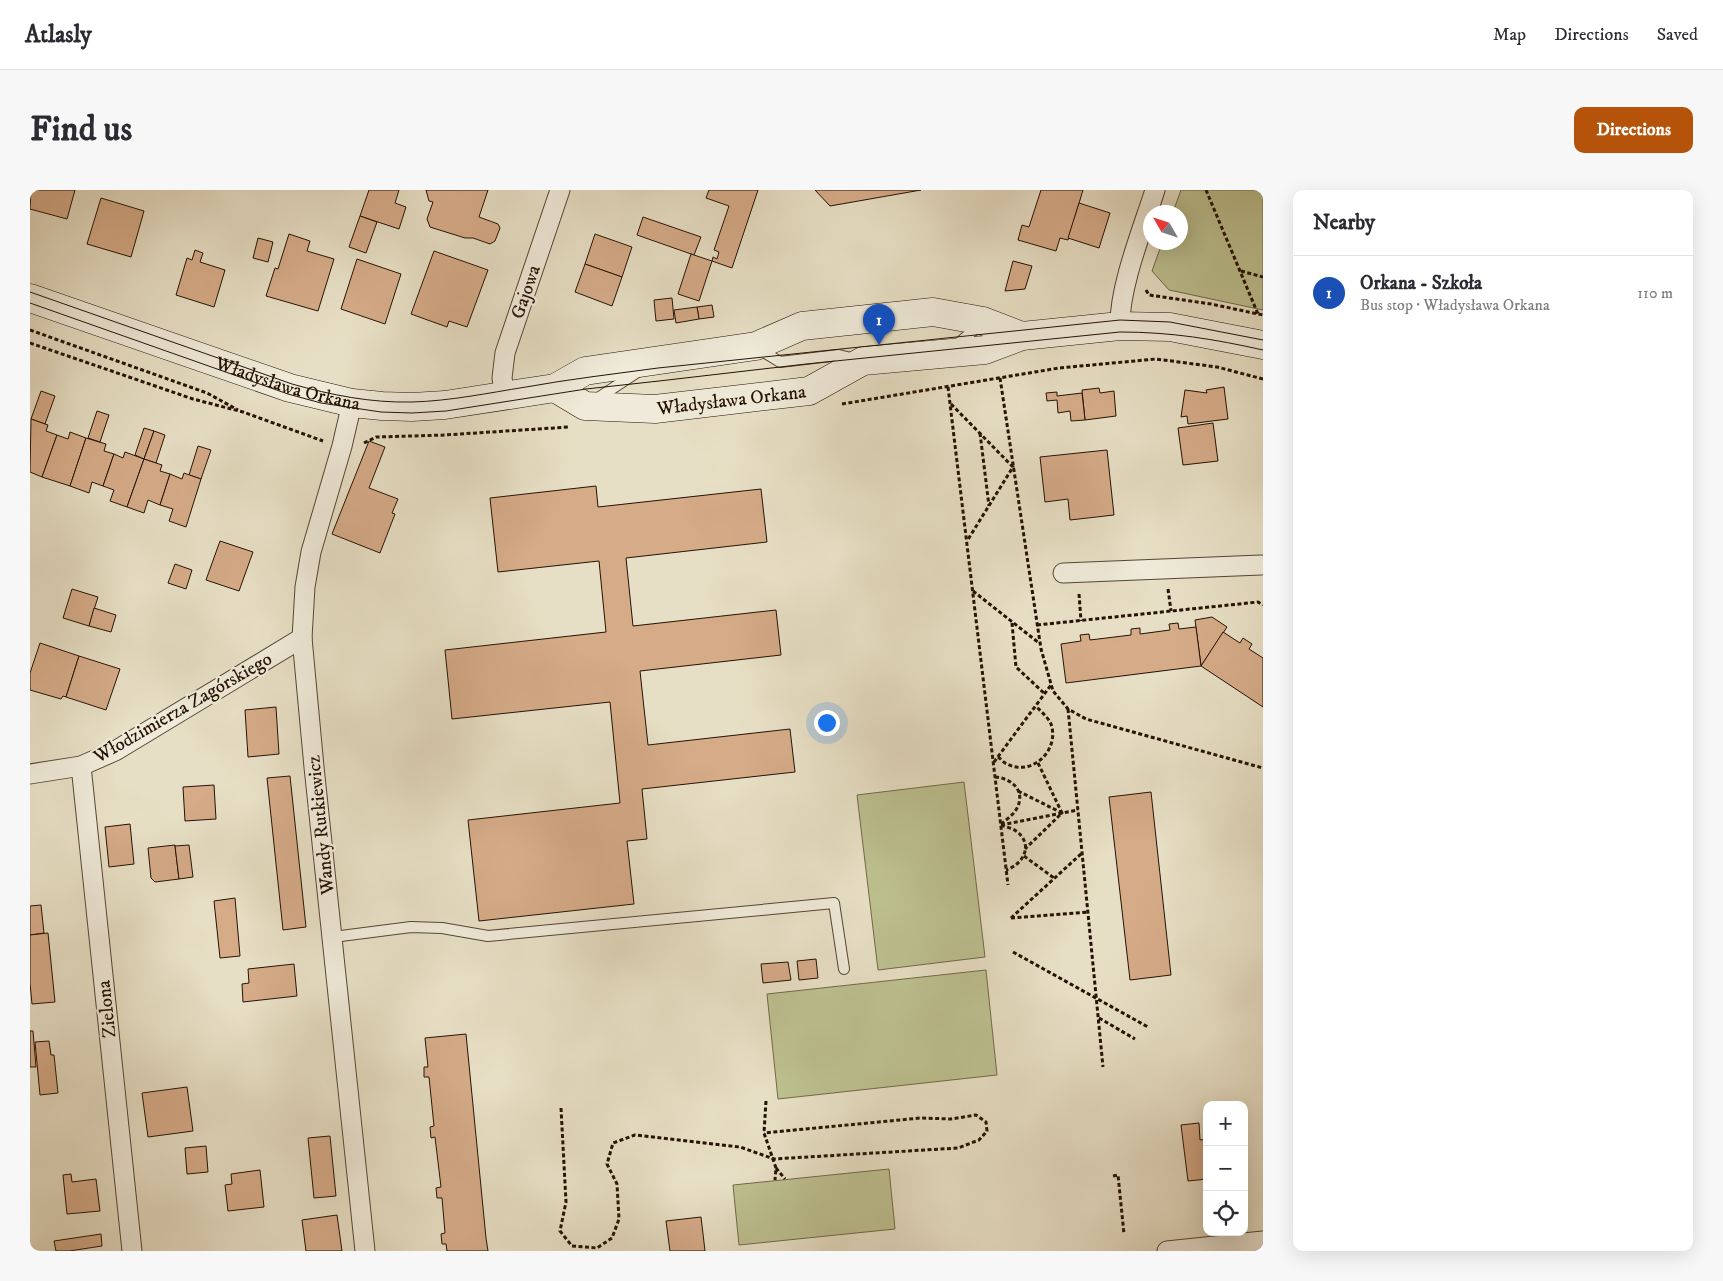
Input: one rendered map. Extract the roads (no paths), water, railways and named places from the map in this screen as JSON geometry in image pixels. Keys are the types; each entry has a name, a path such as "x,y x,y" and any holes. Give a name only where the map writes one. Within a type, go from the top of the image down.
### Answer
{"street":[{"name":"Gajowa","path":"505,396 502,378 505,353 560,190"},
{"path":"1120,326 1122,305 1130,271 1155,190"},
{"name":"Władysława Orkana","path":"30,298 290,388 352,403 412,408 445,406 555,388 585,371 756,346 802,326 932,312 983,321 1022,336"},
{"name":"Władysława Orkana","path":"555,388 585,406 655,409 809,391 863,361 985,350 1022,336 1120,326 1170,327 1263,345"},
{"name":"Wandy Rutkiewicz","path":"352,403 342,446 311,552 304,587 302,638 365,1251"},
{"path":"1070,572 1262,565"},
{"name":"Włodzimierza Zagórskiego","path":"30,774 81,766 116,751 302,638"},
{"name":"Zielona","path":"81,766 132,1251"},
{"path":"1167,1251 1263,1241"}],"lane":[{"path":"946,354 983,321"},
{"path":"756,346 780,362 839,355 863,361"},
{"path":"585,406 656,361"},
{"path":"333,937 411,927 442,928 488,936 834,903 844,969"}],"tram line":[{"path":"30,292 292,384 351,398 397,402 455,398 559,381 658,368 1120,320 1170,322 1263,340"},
{"path":"30,303 288,394 321,403 381,412 446,411 586,389 806,364 1120,332 1157,333 1192,337 1263,350"}],"place":[{"name":"Orkana - Szkoła","path":"879,345"}]}
